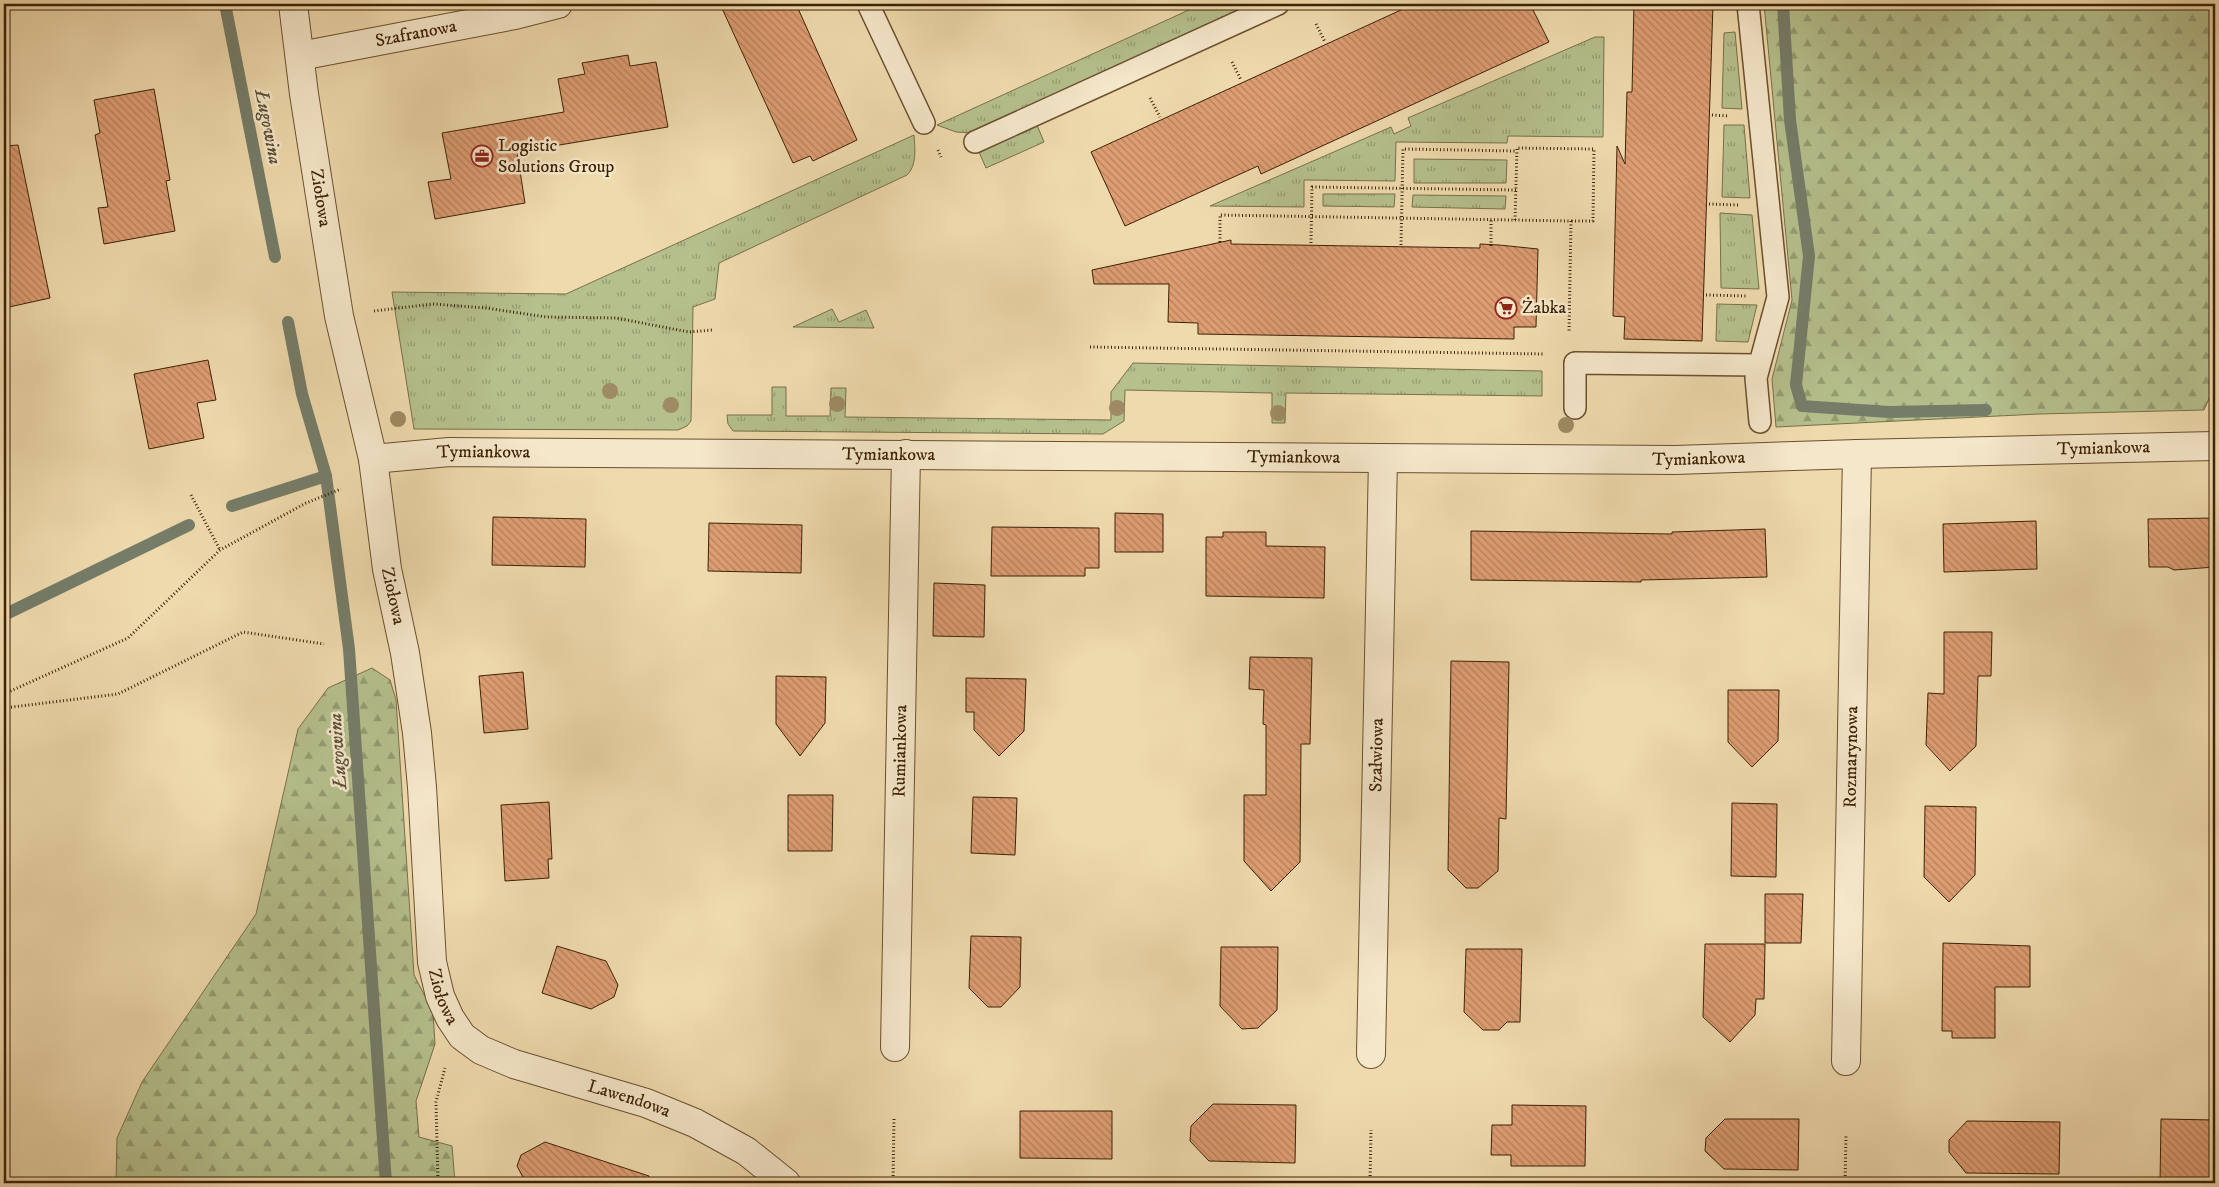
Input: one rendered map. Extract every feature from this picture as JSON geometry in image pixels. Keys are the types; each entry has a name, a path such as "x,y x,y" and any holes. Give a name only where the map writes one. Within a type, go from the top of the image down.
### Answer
{"street":[{"name":"Ziołowa","path":"292,4 304,94 339,316 373,459 387,569 405,654 417,733 432,962 440,996 450,1018 462,1036"},
{"name":"Szafranowa","path":"300,56 515,16 558,4"},
{"name":"Tymiankowa","path":"373,459 450,452 1675,460 2215,446"},
{"name":"Rumiankowa","path":"895,1047 906,454"},
{"name":"Rozmarynowa","path":"1846,1061 1857,454"},
{"name":"Szałwiowa","path":"1371,1054 1383,458"},
{"name":"Lawendowa","path":"462,1036 481,1050 514,1064 646,1103 695,1123 746,1151 786,1183"}],"lane":[{"path":"868,4 924,123"},
{"path":"975,142 1278,4"},
{"path":"1748,4 1778,297 1756,378 1760,422"},
{"path":"1575,408 1575,363 1759,365"}],"path":[{"path":"1316,24 1324,42"},
{"path":"1232,62 1241,80"},
{"path":"1150,98 1160,117"},
{"path":"1220,242 1220,215 1312,216 1402,218 1491,220 1593,221 1594,149 1517,148 1516,151 1403,149 1402,218 1401,245"},
{"path":"1515,220 1516,151"},
{"path":"1311,243 1312,187 1516,190"},
{"path":"1491,220 1491,246"},
{"path":"1569,336 1570,221"},
{"path":"1706,295 1778,297"},
{"path":"339,316 433,304 486,308 546,317 616,318 690,332 712,330"},
{"path":"1090,347 1548,354"},
{"path":"4,694 128,638 220,550 306,503 345,488"},
{"path":"191,495 220,550"},
{"path":"4,708 118,694 243,632 324,644"},
{"name":"Ziołowa","path":"438,1183 436,1102 448,1057 462,1036"},
{"path":"893,1183 894,1117"},
{"path":"1370,1183 1371,1130"},
{"path":"1845,1183 1846,1135"}],"green space":[{"path":"1202,4 1253,4 971,133 956,132 937,125"},
{"path":"1764,4 2215,4 2215,385 2204,410 2039,414 1776,427 1772,379 1792,300"},
{"path":"1735,32 1742,109 1722,108 1724,33"},
{"path":"1595,37 1604,37 1603,137 1508,136 1507,143 1396,142 1395,181 1304,180 1304,207 1210,206 1391,127 1394,134 1411,126 1408,118"},
{"path":"1037,125 1044,142 986,168 979,152"},
{"path":"1724,125 1744,125 1750,198 1722,197"},
{"path":"914,135 914,162 907,175 719,263 715,299 693,307 691,421 687,426 678,430 414,429 392,292 566,294"},
{"path":"1414,159 1507,160 1506,183 1414,183"},
{"path":"1323,194 1395,194 1394,207 1323,206"},
{"path":"1413,195 1506,196 1505,209 1412,207"},
{"path":"1720,213 1752,215 1759,289 1721,288"},
{"path":"1717,304 1757,305 1748,342 1716,341"},
{"path":"832,309 839,322 866,310 874,328 793,327"},
{"path":"1133,363 1542,371 1542,396 1286,393 1285,423 1272,423 1272,393 1125,390 1124,421 1103,434 733,431 728,424 727,415 772,415 772,387 786,387 786,416 830,416 831,388 846,388 845,417 1111,420 1111,392"},
{"path":"372,668 390,680 396,700 414,975 433,1012 435,1044 416,1101 419,1137 452,1146 455,1183 116,1183 117,1138 142,1082 256,914 298,729 328,688"}],"building":[{"path":"720,4 796,4 857,140 813,161 810,156 793,163"},
{"path":"1414,4 1530,4 1549,42 1261,174 1258,166 1125,226 1091,152"},
{"path":"1634,4 1713,4 1702,341 1624,339 1625,317 1613,316 1617,146 1625,164 1627,92 1632,92"},
{"path":"628,55 630,66 656,62 668,127 517,152 525,203 435,219 428,182 451,179 442,133 564,112 558,79 585,74 582,63"},
{"path":"154,89 170,180 166,181 175,231 104,244 98,208 108,207 95,135 100,133 94,100"},
{"path":"18,145 50,298 9,307 4,280 4,146"},
{"path":"1231,240 1231,244 1480,248 1480,244 1538,249 1536,327 1514,327 1514,339 1198,334 1198,323 1168,322 1169,284 1094,284 1092,270"},
{"path":"208,360 216,400 197,403 204,438 149,449 134,374"},
{"path":"1115,513 1163,514 1163,552 1115,552"},
{"path":"493,517 586,519 585,567 492,565"},
{"path":"2215,518 2215,567 2174,570 2168,567 2149,567 2148,519"},
{"path":"2036,521 2037,569 1944,572 1943,524"},
{"path":"709,523 802,525 801,573 708,571"},
{"path":"992,527 1099,528 1099,568 1085,568 1085,576 991,576"},
{"path":"1765,529 1767,577 1641,580 1641,582 1471,580 1471,531 1672,534 1672,532"},
{"path":"1223,532 1266,532 1266,546 1325,547 1324,598 1206,596 1206,537 1223,537"},
{"path":"934,583 985,585 984,637 933,636"},
{"path":"1944,632 1992,632 1991,676 1978,676 1976,746 1950,771 1926,745 1928,693 1944,694"},
{"path":"1250,657 1312,658 1310,744 1301,744 1300,862 1271,891 1244,861 1244,795 1266,795 1266,725 1263,724 1264,690 1249,689"},
{"path":"1451,661 1509,662 1506,819 1499,818 1498,871 1478,888 1466,888 1448,870"},
{"path":"523,672 528,729 484,733 479,676"},
{"path":"776,676 826,677 825,723 800,756 776,724"},
{"path":"966,678 1026,679 1024,731 999,756 974,730 974,712 966,712"},
{"path":"1728,690 1779,690 1778,741 1752,767 1728,742"},
{"path":"788,795 833,795 832,851 788,851"},
{"path":"973,797 1017,798 1015,855 971,853"},
{"path":"549,802 552,859 548,859 549,878 505,881 501,805"},
{"path":"1732,803 1777,804 1776,877 1731,876"},
{"path":"1925,806 1976,807 1975,875 1949,902 1924,877"},
{"path":"1765,894 1803,894 1801,943 1765,943"},
{"path":"971,936 1021,937 1020,987 1001,1007 988,1007 969,988"},
{"path":"1943,943 2030,946 2030,987 1995,987 1995,1038 1952,1038 1952,1031 1942,1031"},
{"path":"1705,944 1765,944 1764,999 1756,999 1755,1015 1730,1042 1703,1017"},
{"path":"557,946 606,961 618,985 614,997 591,1009 542,993"},
{"path":"1221,947 1278,947 1277,1010 1258,1028 1242,1029 1220,1006"},
{"path":"1466,949 1522,949 1520,1022 1507,1022 1499,1030 1483,1030 1464,1012"},
{"path":"1213,1104 1296,1105 1295,1163 1209,1161 1190,1141 1191,1126"},
{"path":"1512,1105 1586,1106 1585,1166 1511,1166 1511,1155 1491,1155 1492,1125 1512,1125"},
{"path":"1020,1111 1112,1111 1112,1159 1020,1158"},
{"path":"1725,1119 1799,1119 1798,1170 1724,1169 1705,1151 1706,1138"},
{"path":"2161,1119 2215,1120 2215,1183 2160,1183"},
{"path":"1967,1121 2060,1122 2059,1174 1966,1173 1949,1152 1949,1140"},
{"path":"545,1142 649,1176 648,1183 526,1183 517,1166 521,1155"}],"waterway":[{"name":"Ługowina","path":"225,4 275,257"},
{"path":"1783,4 1790,120 1809,256 1796,385 1802,406 1889,412 1986,410"},
{"name":"Ługowina","path":"288,322 302,394 326,476 349,649 386,1183"},
{"path":"232,506 326,476"},
{"path":"4,615 189,525"}],"place":[{"name":"Logistic Solutions Group","path":"482,156"},
{"name":"Żabka","path":"1506,308"}]}
